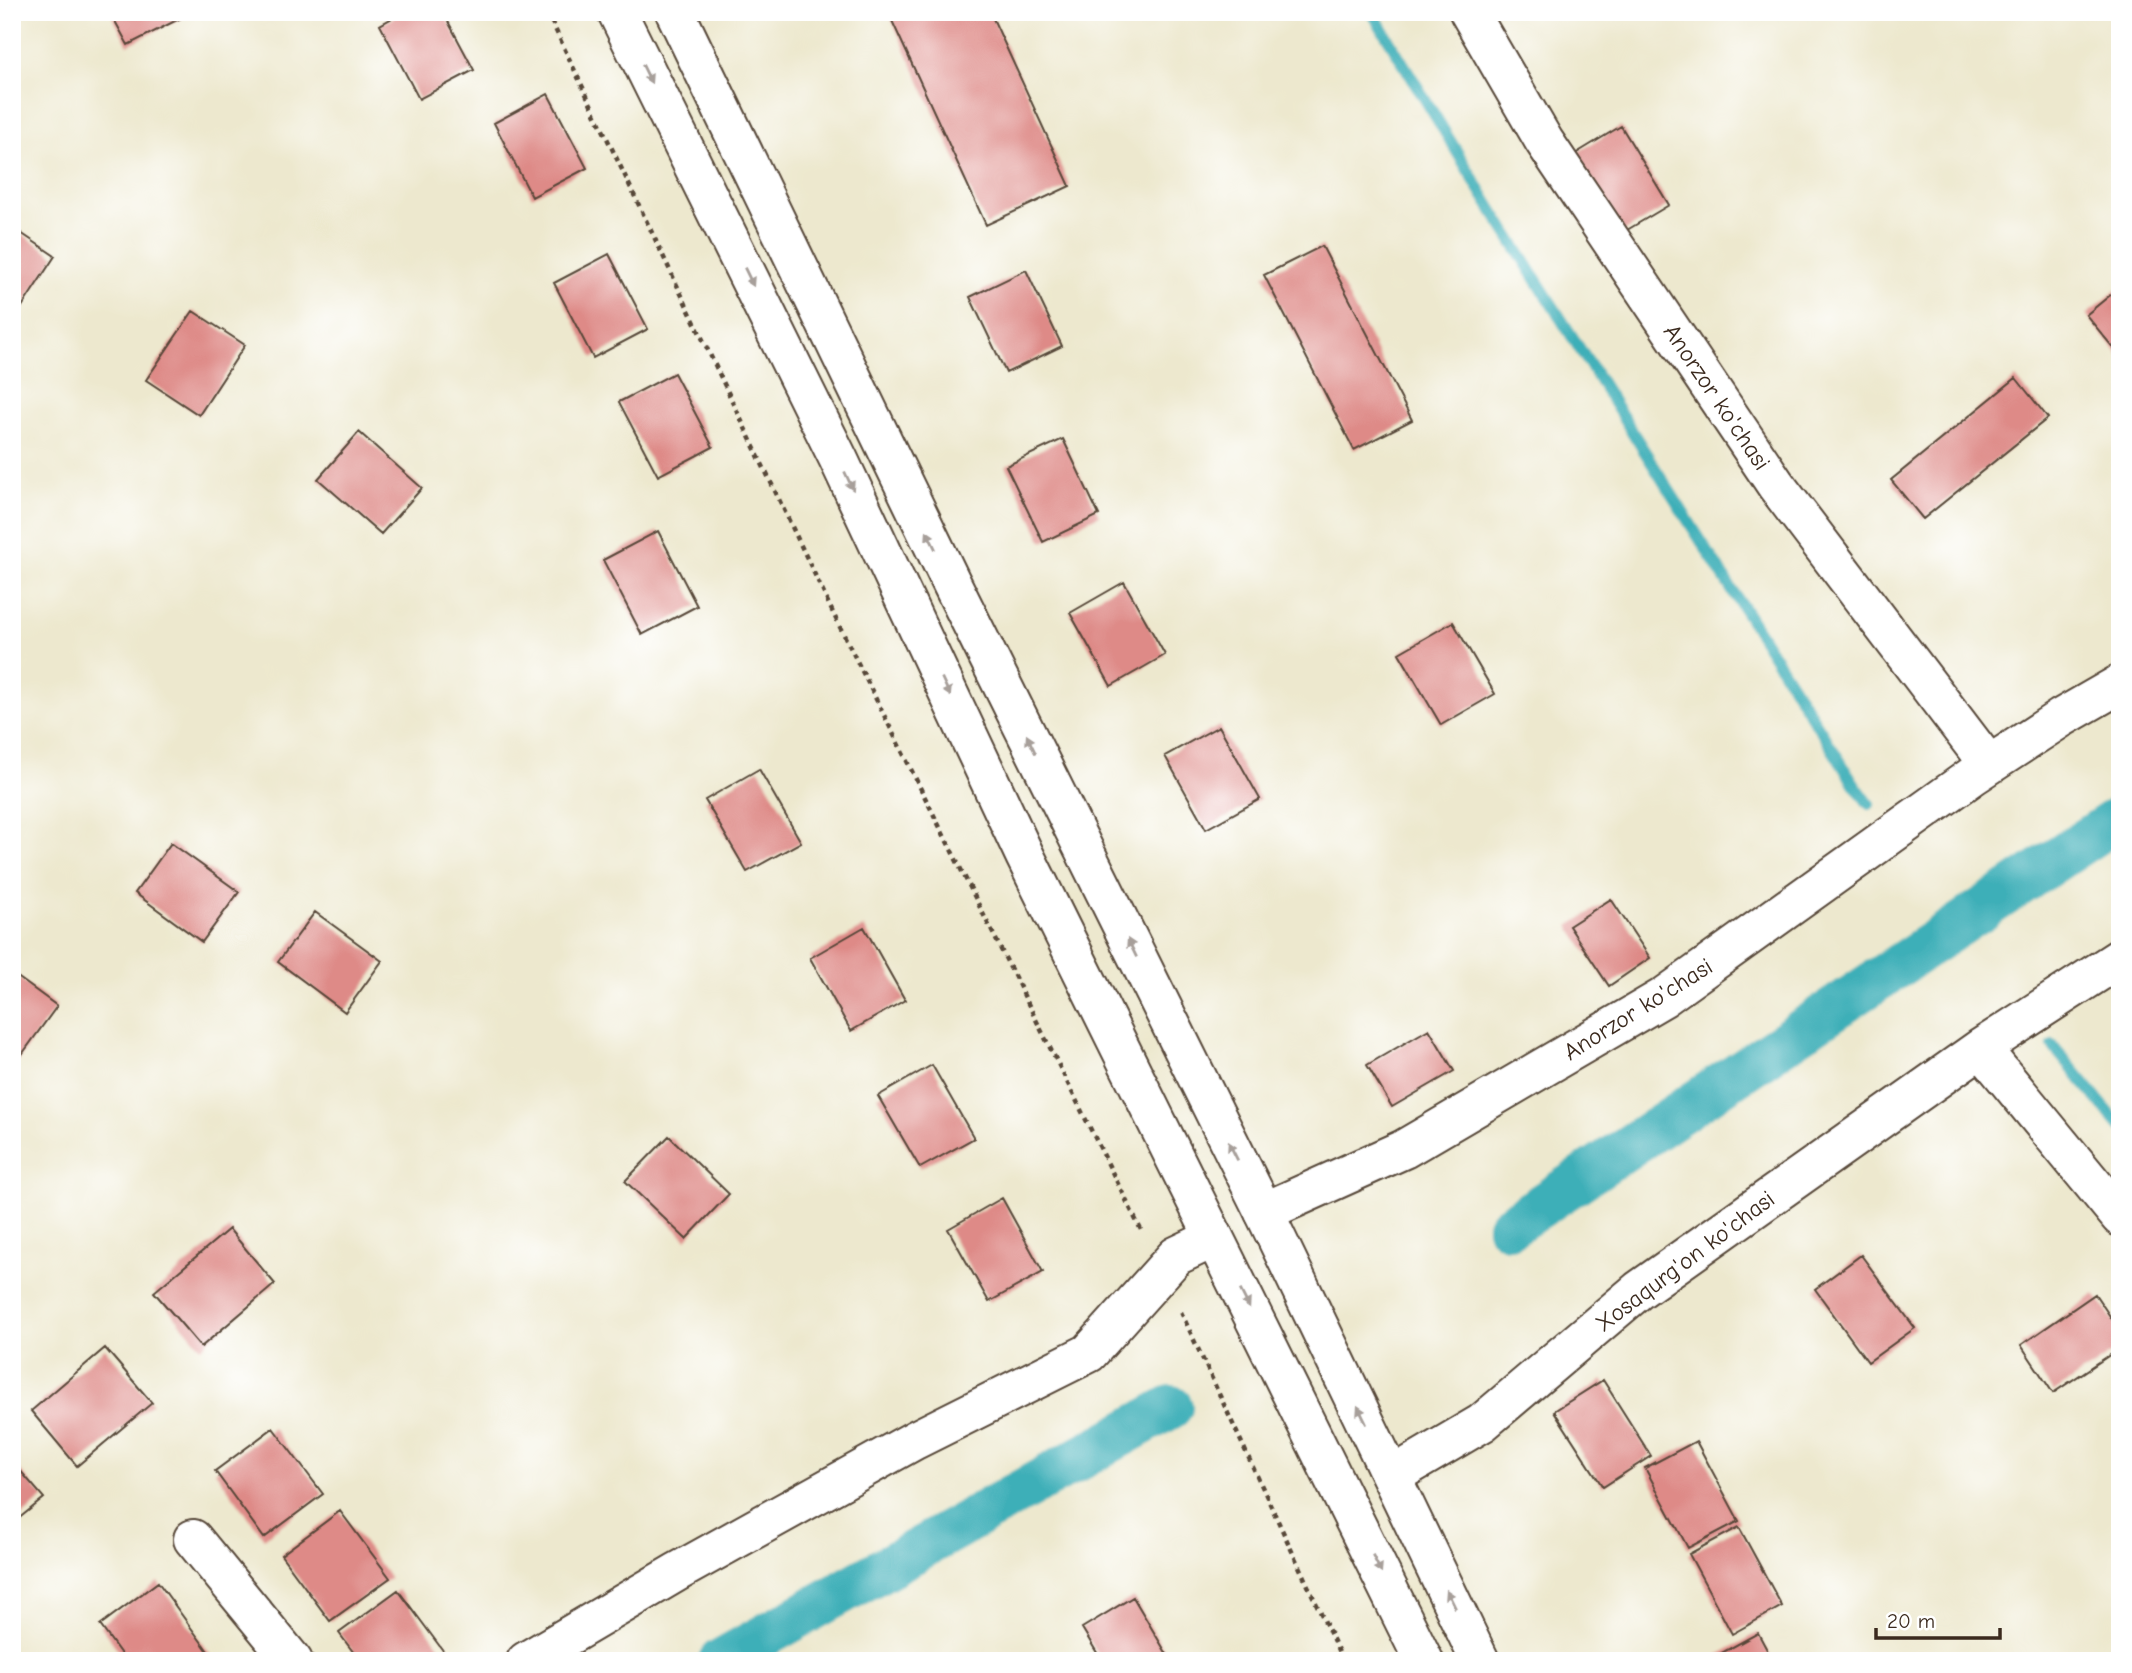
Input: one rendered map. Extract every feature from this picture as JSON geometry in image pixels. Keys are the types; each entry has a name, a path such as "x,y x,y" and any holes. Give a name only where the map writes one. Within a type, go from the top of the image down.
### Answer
{"main road":[{"path":"617,12 832,446 1025,856 1424,1661"},
{"path":"675,12 952,584 1264,1212 1480,1661"},
{"name":"Anorzor ko'chasi","path":"1469,12 1544,141 1776,485 1989,765"},
{"name":"Anorzor ko'chasi","path":"1264,1212 1404,1149 1664,997 1989,765 2061,718 2120,684"},
{"name":"Xosaqurg'on ko'chasi","path":"1392,1476 1482,1423 1639,1290 1981,1048 2120,958"},
{"path":"1981,1048 2120,1217"},
{"path":"526,1661 677,1572 915,1440 1089,1353 1176,1256 1214,1238"},
{"path":"193,1539 293,1661"}],"path":[{"path":"547,12 834,615 1162,1271 1343,1661"}],"building":[{"path":"110,12 181,12 183,17 128,45"},
{"path":"403,12 443,12 474,70 419,99 380,25"},
{"path":"888,12 990,12 1070,186 986,225"},
{"path":"548,94 587,168 532,197 494,123"},
{"path":"1621,126 1669,205 1622,233 1575,154"},
{"path":"12,227 55,256 12,322"},
{"path":"1322,246 1412,420 1354,450 1264,275"},
{"path":"609,254 648,329 593,358 554,283"},
{"path":"1026,270 1062,346 1006,373 970,297"},
{"path":"2120,287 2120,356 2086,315"},
{"path":"193,311 245,345 199,415 146,380"},
{"path":"674,373 713,447 658,476 619,402"},
{"path":"2016,378 2048,418 1923,519 1891,480"},
{"path":"359,432 422,488 381,534 318,479"},
{"path":"1063,439 1099,515 1043,542 1006,466"},
{"path":"658,531 697,606 642,635 603,560"},
{"path":"1124,582 1165,655 1111,686 1070,613"},
{"path":"1453,622 1495,694 1441,725 1399,653"},
{"path":"1219,726 1260,799 1206,829 1165,756"},
{"path":"759,769 801,842 747,872 705,800"},
{"path":"171,843 239,892 202,942 135,893"},
{"path":"1611,899 1650,958 1609,986 1569,926"},
{"path":"315,912 382,961 345,1012 278,962"},
{"path":"864,927 905,1000 851,1031 810,958"},
{"path":"12,973 57,1006 15,1064 12,1062"},
{"path":"1429,1029 1454,1071 1392,1107 1367,1065"},
{"path":"932,1065 974,1138 920,1168 878,1096"},
{"path":"669,1136 729,1194 686,1239 625,1181"},
{"path":"1002,1198 1043,1272 989,1302 948,1229"},
{"path":"229,1229 275,1284 201,1347 154,1292"},
{"path":"1861,1255 1915,1328 1868,1362 1815,1289"},
{"path":"2095,1294 2120,1331 2120,1348 2053,1393 2021,1345"},
{"path":"105,1348 152,1403 77,1466 31,1411"},
{"path":"1603,1380 1651,1456 1603,1487 1554,1411"},
{"path":"273,1428 323,1494 264,1538 215,1471"},
{"path":"1696,1441 1739,1521 1688,1548 1645,1468"},
{"path":"12,1461 44,1498 12,1524"},
{"path":"340,1511 390,1578 330,1621 281,1555"},
{"path":"1739,1527 1782,1606 1732,1634 1689,1554"},
{"path":"158,1582 215,1661 126,1661 100,1625"},
{"path":"398,1590 447,1656 441,1661 360,1661 339,1633"},
{"path":"1133,1597 1171,1661 1102,1661 1082,1628"},
{"path":"1758,1633 1773,1661 1707,1661"}],"waterway":[{"path":"1372,12 1491,208 1869,804"},
{"path":"1509,1227 2120,817"},
{"path":"2053,1046 2120,1126"},
{"path":"720,1661 1171,1407"}]}
